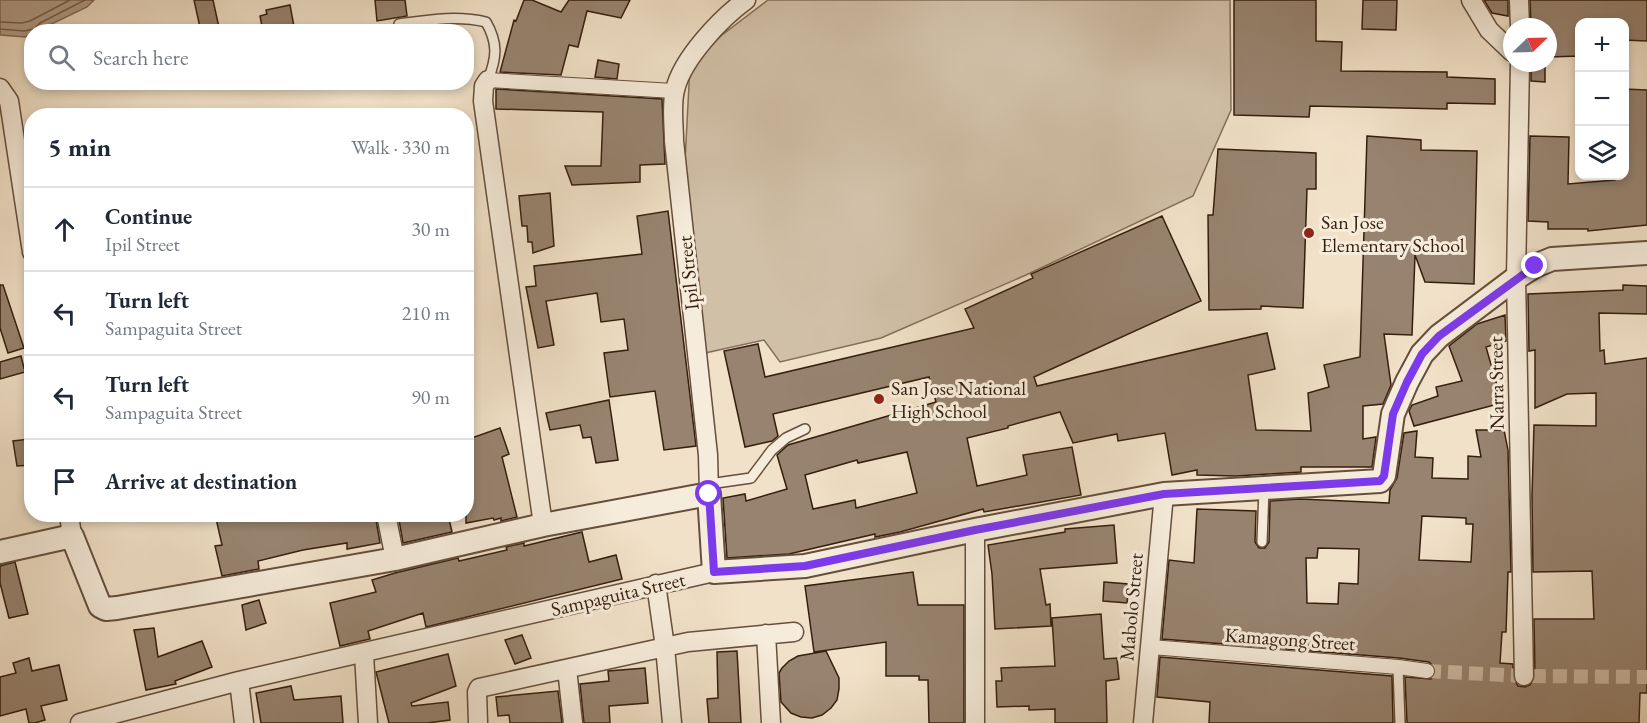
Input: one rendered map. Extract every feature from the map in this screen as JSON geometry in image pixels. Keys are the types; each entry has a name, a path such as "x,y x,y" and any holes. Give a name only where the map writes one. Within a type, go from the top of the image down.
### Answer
{"street":[{"name":"Ipil Street","path":"714,572 708,455 674,141 674,91 683,70 705,40 746,0"},
{"path":"1471,0 1489,30 1503,43"},
{"path":"1519,0 1520,18"},
{"name":"Narra Street","path":"1520,72 1516,278 1525,671"},
{"path":"543,525 483,101 484,86 488,80 674,91"},
{"path":"3,98 24,210"},
{"name":"Sampaguita Street","path":"80,723 129,717 239,681 714,572 805,566 975,530 1164,494 1383,479 1393,414 1422,354 1439,336 1516,278 1552,259 1647,253"},
{"path":"0,552 71,525 96,599 100,606 106,609 394,559 709,489"},
{"name":"Mabolo Street","path":"1143,723 1164,494"},
{"path":"387,522 394,559"},
{"path":"975,530 975,723"},
{"path":"656,584 672,723"},
{"path":"478,723 479,688 688,642 794,632"},
{"path":"766,634 771,723"},
{"name":"Kamagong Street","path":"1151,647 1427,671"},
{"path":"364,654 368,723"},
{"path":"567,669 573,723"},
{"path":"239,681 244,723"}],"lane":[{"path":"399,24 470,18 486,22 493,35 495,48 494,66 488,80"},
{"path":"709,489 751,478 772,450 786,438 805,429"},
{"path":"1262,542 1264,487"},
{"path":"1398,667 1400,723"}],"shaded area":[{"path":"768,0 1230,0 1231,110 1193,196 1026,275 881,338 780,362 764,340 705,353 683,199 690,66 722,35"}],"water":[{"path":"0,0 94,0 87,7 52,24 24,24 24,37 0,35"}],"building":[{"path":"194,0 213,0 218,24 199,24"},
{"path":"375,0 405,0 407,16 377,21"},
{"path":"524,0 532,0 561,12 569,0 630,0 621,18 587,11 578,47 569,45 561,75 500,72 514,20 516,21"},
{"path":"1234,0 1316,0 1316,41 1342,42 1341,71 1447,72 1447,77 1495,79 1495,104 1447,103 1447,109 1310,106 1309,117 1234,115"},
{"path":"1363,0 1397,0 1396,30 1362,29"},
{"path":"1484,0 1508,0 1508,16 1492,13"},
{"path":"1530,0 1647,0 1647,41 1629,40 1629,18 1575,18 1575,56 1557,57 1557,18 1531,18"},
{"path":"290,5 294,24 262,24 260,16 267,14 266,10"},
{"path":"598,60 619,64 617,79 595,77"},
{"path":"1531,72 1545,72 1545,82 1531,81"},
{"path":"496,89 662,99 665,164 640,165 640,182 572,185 565,166 601,166 603,112 496,109"},
{"path":"1629,89 1647,90 1647,225 1588,231 1588,229 1548,229 1548,222 1528,221 1530,136 1569,137 1568,184 1629,180"},
{"path":"1367,136 1421,140 1421,150 1477,151 1474,284 1425,282 1415,255 1412,335 1384,334 1391,385 1383,404 1363,406 1363,439 1376,437 1372,467 1301,467 1301,472 1236,476 1197,475 1197,470 1172,475 1165,433 1118,441 1117,434 1073,443 1060,412 967,438 977,486 1027,475 1023,455 1072,447 1081,495 984,512 983,509 900,532 875,537 875,534 789,554 727,558 723,498 745,494 746,501 787,489 777,455 788,445 936,402 929,377 773,414 778,436 772,441 745,447 724,351 758,344 765,377 974,328 965,309 1033,278 1031,274 1162,216 1201,301 1034,377 1037,386 1267,333 1275,369 1248,375 1256,430 1311,431 1308,393 1329,387 1324,365 1360,357","holes":["907,452 917,493 856,508 855,500 813,509 805,475 857,460 858,463"]},
{"path":"1218,149 1316,153 1316,189 1307,189 1303,308 1261,306 1261,309 1209,310 1208,215 1213,215"},
{"path":"550,193 554,246 533,253 532,242 528,242 527,226 522,226 519,196"},
{"path":"668,211 696,446 664,450 655,391 610,397 604,353 628,350 624,319 601,322 597,293 546,301 554,345 538,348 526,287 536,286 534,266 642,254 637,216"},
{"path":"0,285 3,285 24,348 8,353 0,328"},
{"path":"1623,285 1647,286 1647,314 1599,313 1600,351 1604,350 1605,364 1647,358 1647,693 1640,693 1639,723 1407,723 1405,677 1431,679 1435,668 1429,662 1162,639 1169,560 1194,563 1197,509 1256,511 1255,542 1259,548 1265,548 1269,542 1270,501 1300,499 1389,503 1390,490 1397,478 1404,433 1417,431 1415,457 1433,458 1432,478 1468,479 1468,456 1481,457 1476,430 1504,430 1508,450 1511,572 1508,572 1506,632 1502,632 1500,663 1513,664 1513,677 1518,686 1530,685 1535,676 1534,619 1594,619 1592,571 1533,572 1534,425 1596,426 1596,393 1567,394 1535,408 1535,350 1529,351 1528,294 1623,290","holes":["1422,516 1466,518 1466,524 1473,524 1471,562 1419,560","1318,548 1359,549 1358,584 1339,583 1338,604 1307,603 1306,558 1317,558"]},
{"path":"1505,315 1506,341 1486,347 1502,403 1414,426 1409,411 1412,405 1438,396 1436,387 1462,381 1449,346 1477,324"},
{"path":"21,356 24,372 0,379 0,362"},
{"path":"609,400 618,460 596,463 591,437 583,438 580,425 550,430 546,413"},
{"path":"500,428 509,454 502,457 517,517 501,521 501,518 494,520 493,518 474,522 474,437"},
{"path":"24,440 24,466 17,466 13,441"},
{"path":"217,522 376,522 380,543 347,549 347,543 303,550 258,561 259,569 222,576 215,546 222,545"},
{"path":"399,522 450,522 452,532 403,543"},
{"path":"1114,525 1117,563 1040,569 1046,605 1050,604 1051,626 995,629 988,545 1065,532 1065,529"},
{"path":"582,532 589,562 616,555 622,579 426,627 423,613 368,631 370,639 340,646 330,603 376,592 372,580 458,558 459,561 507,550 506,547 524,543 524,546"},
{"path":"15,562 28,614 9,618 0,583 0,566"},
{"path":"913,572 918,605 964,605 964,723 929,723 928,680 919,680 919,676 886,676 886,642 814,652 805,586"},
{"path":"1104,582 1129,584 1127,603 1103,601"},
{"path":"259,600 266,623 246,630 242,605"},
{"path":"1101,614 1104,659 1117,658 1119,679 1106,681 1107,723 1055,723 1055,709 1029,710 1029,706 997,707 996,681 1002,681 1001,668 1055,666 1052,618"},
{"path":"154,628 158,657 202,641 212,667 175,681 176,684 146,690 134,630"},
{"path":"522,635 531,658 515,664 505,640"},
{"path":"737,651 741,723 709,723 707,699 718,698 717,652"},
{"path":"826,651 839,678 837,700 822,715 812,718 791,713 781,702 779,673 789,661 798,656"},
{"path":"448,654 456,686 411,703 412,706 448,702 450,720 427,723 389,723 376,672"},
{"path":"1160,657 1392,676 1393,723 1209,723 1210,702 1157,697"},
{"path":"29,658 32,671 59,665 67,700 41,706 45,720 35,723 29,723 26,709 0,716 0,677 16,673 13,663"},
{"path":"645,668 648,703 609,706 610,723 584,723 580,684 609,681 608,671"},
{"path":"291,686 294,700 341,696 343,723 261,723 256,693"},
{"path":"558,691 562,723 510,723 509,715 498,716 496,697"}],"tunnel":[{"path":"1427,671 1524,676 1647,677"}],"place":[{"name":"San Jose Elementary School","path":"1309,233"},
{"name":"San Jose National High School","path":"879,399"}],"route":[{"path":"709,494 714,572 805,566 975,530 1164,494 1380,481 1384,476 1393,414 1422,354 1439,336 1535,266"}]}
